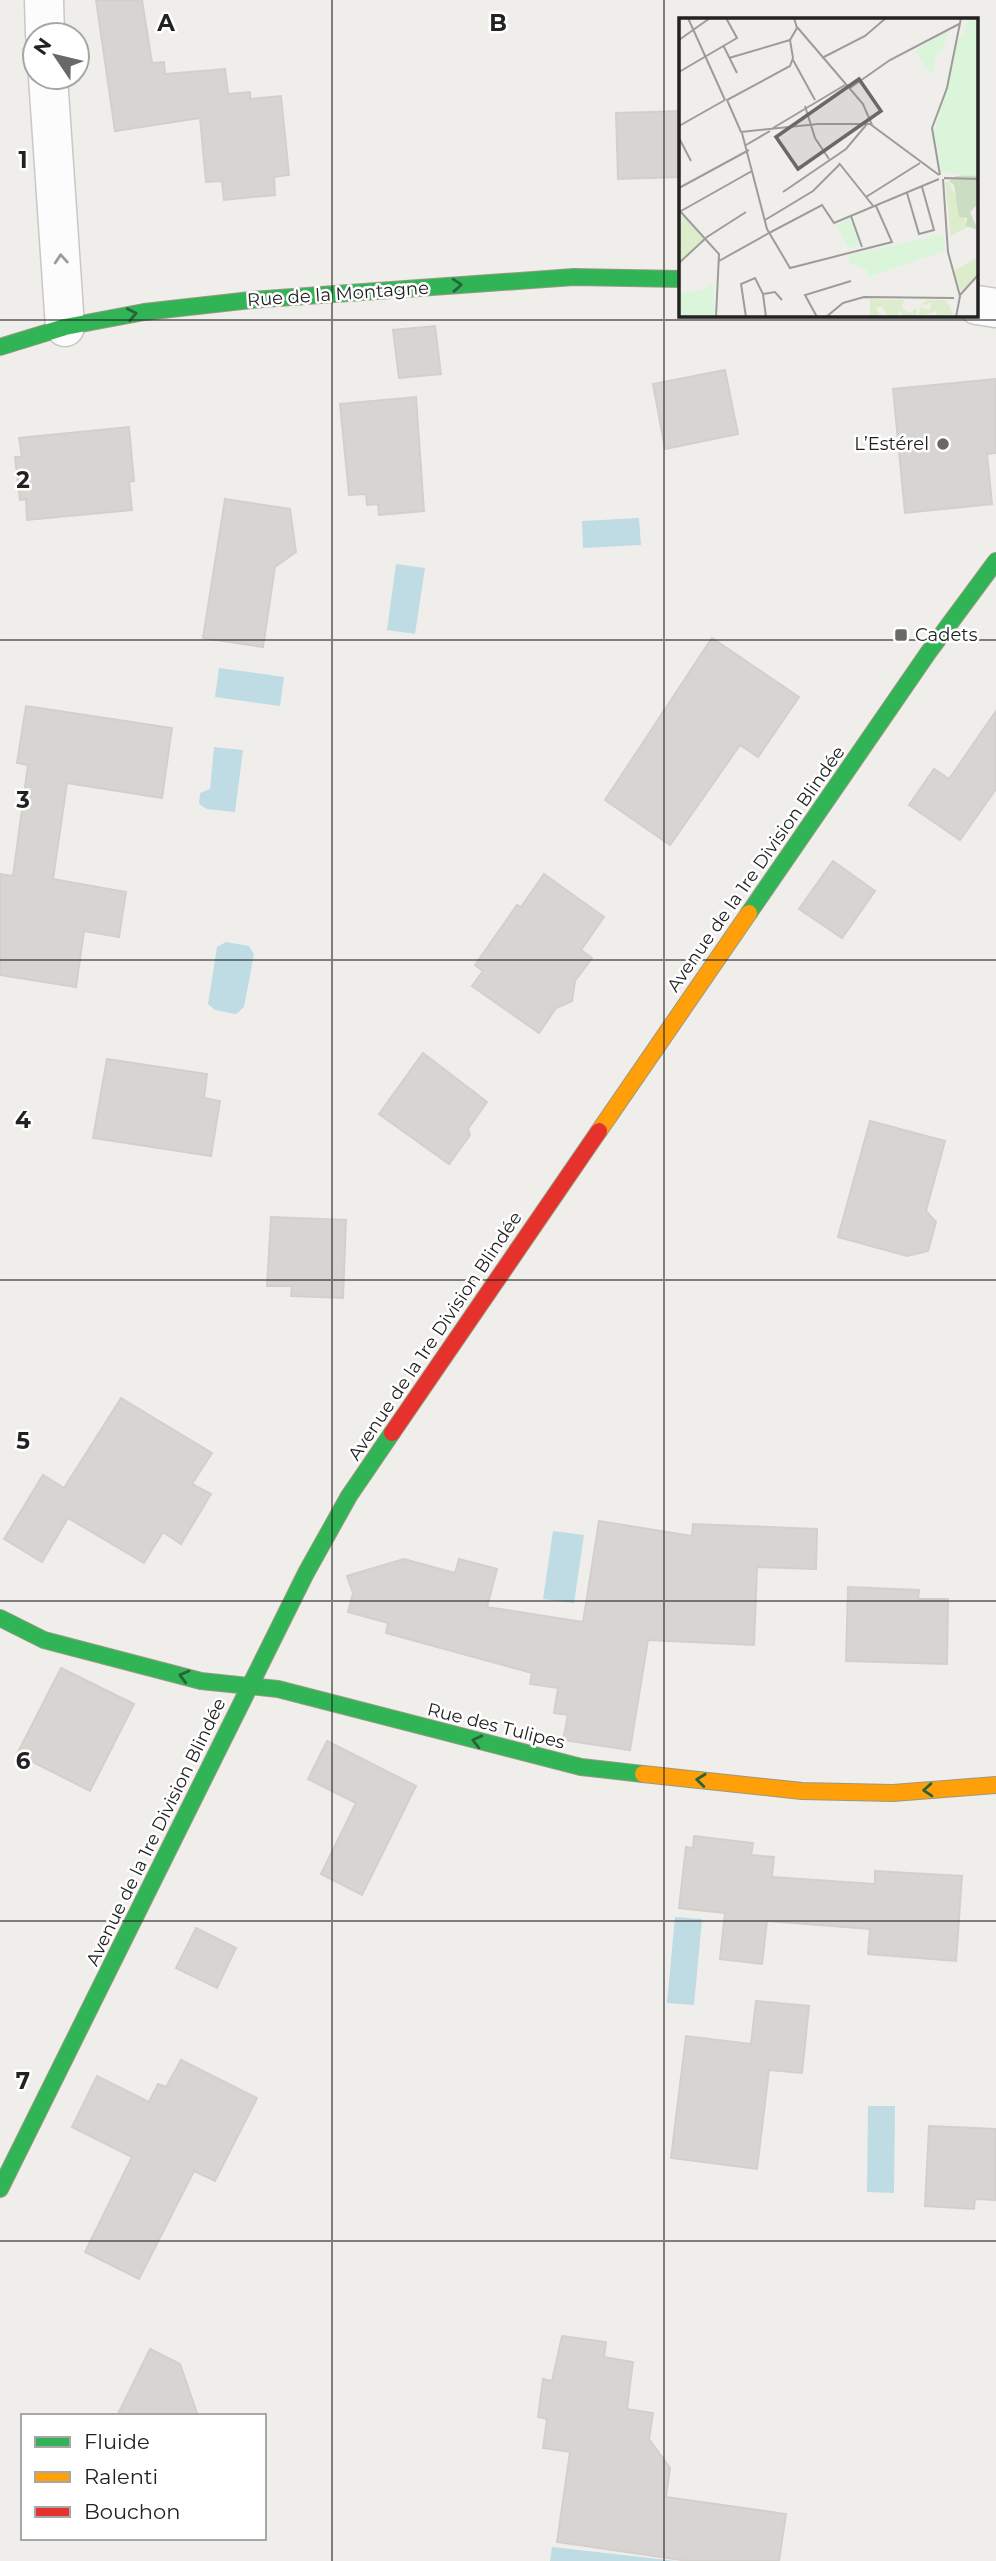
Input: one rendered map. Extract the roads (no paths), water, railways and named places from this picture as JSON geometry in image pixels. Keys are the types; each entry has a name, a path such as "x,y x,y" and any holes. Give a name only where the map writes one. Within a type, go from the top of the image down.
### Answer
{"main road":[{"name":"Rue de la Montagne","path":"0,347 65,327 144,312 251,300 574,277 679,279"},
{"name":"Avenue de la 1re Division Blindée","path":"0,2189 306,1573 349,1496 928,653 996,562"},
{"name":"Rue des Tulipes","path":"0,1618 57,1643 201,1681 278,1689 581,1767 802,1791 893,1793 996,1785"}],"street":[{"path":"44,0 45,21"},
{"path":"49,91 65,327"},
{"path":"978,305 996,308"}],"water":[{"path":"639,518 641,545 583,548 582,521"},
{"path":"396,564 425,568 415,634 387,630"},
{"path":"219,668 284,677 280,706 215,697"},
{"path":"214,747 243,750 235,812 207,809 199,804 200,793 210,789"},
{"path":"226,942 249,946 254,954 244,1007 236,1014 215,1010 208,1004 217,947"},
{"path":"553,1531 584,1535 574,1603 543,1599"},
{"path":"675,1917 702,1919 694,2005 667,2003"},
{"path":"868,2106 895,2106 894,2193 867,2192"},
{"path":"552,2547 676,2561 550,2561"}],"place":[{"name":"L’Estérel","path":"943,444"},
{"name":"Cadets","path":"901,635"}]}
